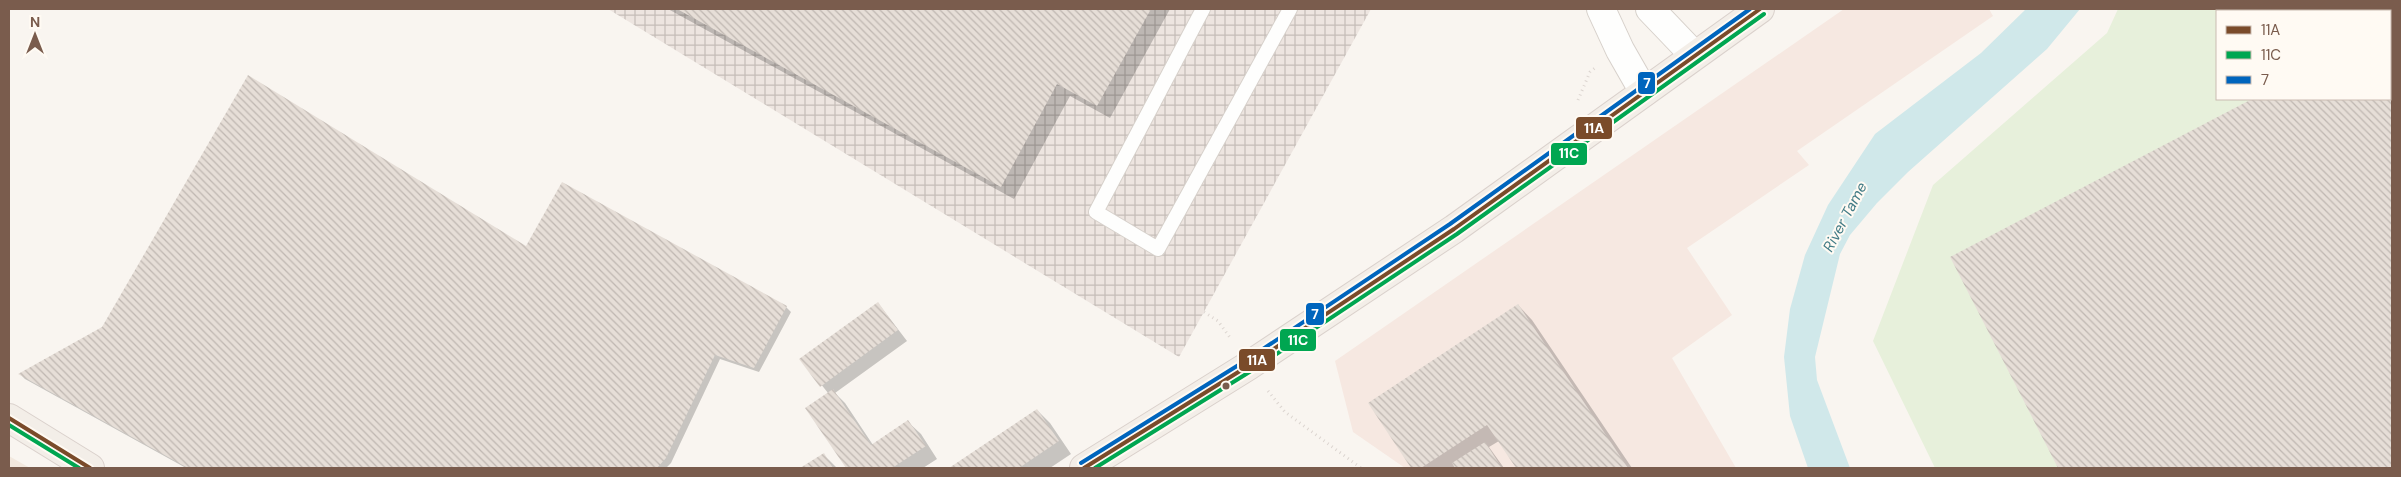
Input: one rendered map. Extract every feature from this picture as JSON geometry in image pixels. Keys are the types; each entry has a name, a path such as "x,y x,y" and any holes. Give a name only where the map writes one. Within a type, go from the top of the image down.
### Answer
{"main road":[{"path":"1084,468 1248,366 1454,229 1760,9"},
{"path":"9,418 90,468"}],"street":[{"path":"1601,9 1620,50 1644,92"},
{"path":"1650,9 1694,55"}],"lane":[{"path":"1203,9 1096,212 1158,249 1290,9"}],"path":[{"path":"1576,104 1590,72 1620,50"},
{"path":"1204,312 1218,321 1248,366 1285,412 1361,468"}],"shaded area":[{"path":"608,9 1371,9 1179,357"},
{"path":"1844,9 1989,9 1993,16 1797,151 1809,165 1687,248 1732,315 1672,358 1736,468 1405,468 1353,432 1335,361"},
{"path":"9,456 30,468 9,468"}],"green space":[{"path":"2118,9 2392,9 2392,468 1935,468 1873,341 1933,185 2107,33"}],"water":[{"name":"River Tame","path":"2026,9 2080,9 2047,49 1908,172 1877,203 1850,235 1840,254 1815,357 1817,380 1850,468 1808,468 1790,416 1784,357 1790,309 1805,255 1828,205 1875,134 1981,53"}],"building":[{"path":"677,9 1151,9 1097,106 1057,84 1001,187"},
{"path":"2391,26 2392,468 2058,468 1950,257 2250,100 2391,100"},
{"path":"248,75 526,246 562,182 787,306 754,368 715,355 666,458 657,468 188,468 18,374 102,327"},
{"path":"878,302 898,330 820,387 799,359"},
{"path":"1518,304 1628,468 1516,468 1487,425 1421,468 1411,468 1368,403"},
{"path":"833,389 871,445 908,420 926,446 892,468 846,468 805,408"},
{"path":"1037,409 1059,441 1019,468 949,468"},
{"path":"1485,442 1502,468 1455,468 1452,463"},
{"path":"824,453 833,468 800,468"}],"transit line":[{"name":"7","path":"1081,463 1245,361 1450,224 1750,9"},
{"name":"11A","path":"1084,468 1248,366 1454,229 1760,9"},
{"name":"11C","path":"1095,468 1251,371 1457,234 1764,14"},
{"name":"11A","path":"9,418 90,468"},
{"name":"11C","path":"9,425 79,468"}]}
